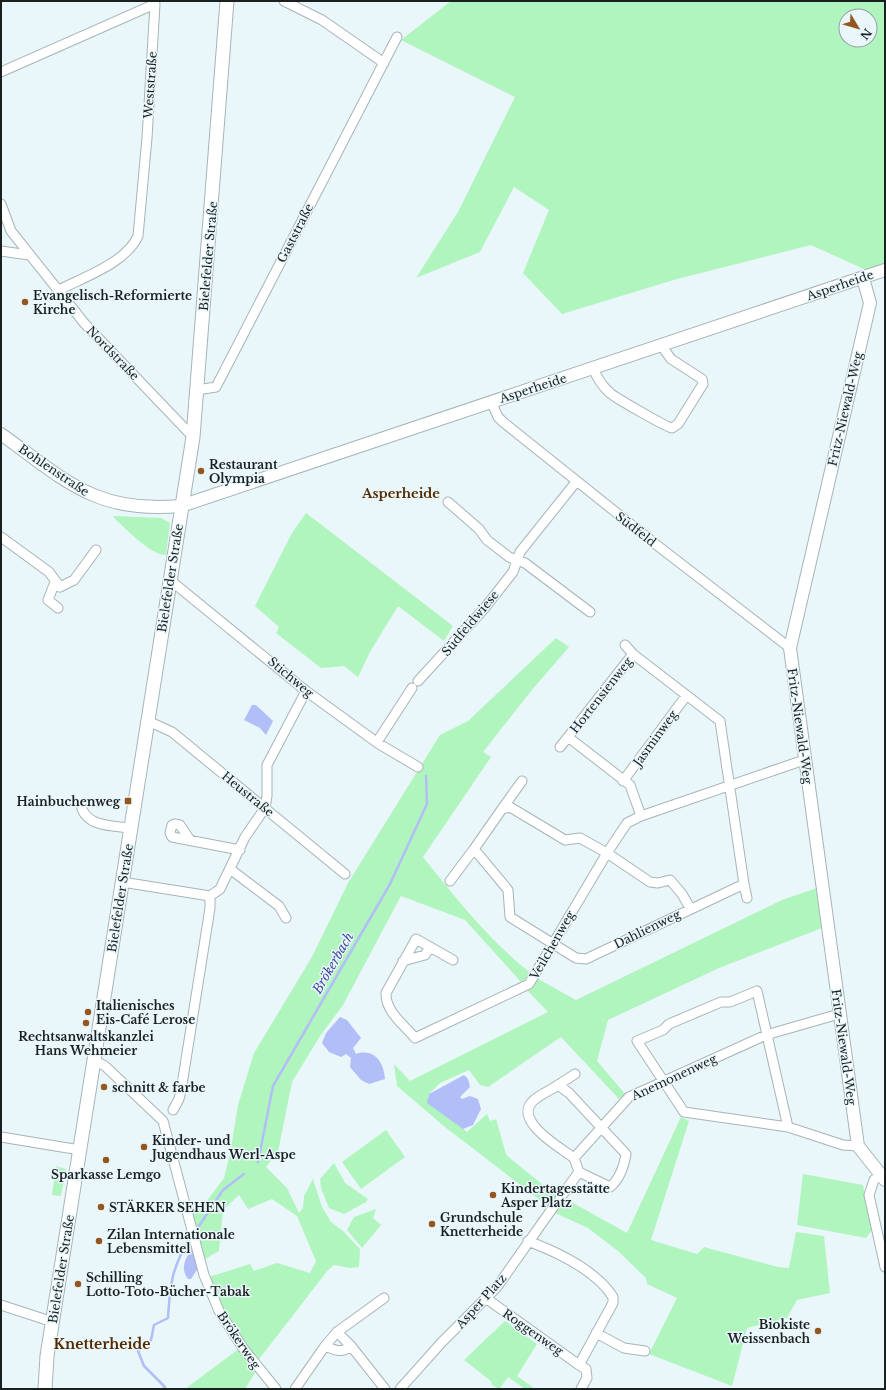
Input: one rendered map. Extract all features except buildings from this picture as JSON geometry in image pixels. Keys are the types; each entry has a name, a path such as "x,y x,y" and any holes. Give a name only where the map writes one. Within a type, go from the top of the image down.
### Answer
{"main road":[{"name":"Bielefelder Straße","path":"45,1389 52,1322 193,437 227,1"}],"street":[{"path":"284,1 322,20 384,63"},
{"name":"Weststraße","path":"1,72 155,4 147,138 138,236 134,245 121,257 59,290"},
{"name":"Gaststraße","path":"197,390 216,387 397,37"},
{"name":"Nordstraße","path":"1,204 11,230 59,290 62,297 85,324 193,437"},
{"path":"1,251 29,254"},
{"name":"Asperheide","path":"181,506 885,270"},
{"name":"Fritz-Niewald-Weg","path":"862,278 870,303 790,648 804,760 858,1146 882,1177 874,1180 869,1195 885,1267"},
{"path":"592,368 599,382 611,395 633,406 662,425 672,428 678,424 703,384 702,379 671,359 661,345"},
{"name":"Südfeld","path":"491,401 498,417 503,422 576,482 790,648"},
{"name":"Bohlenstraße","path":"1,434 64,479 96,498 125,506 181,506"},
{"name":"Südfeldwiese","path":"377,742 415,684 483,610 513,572 520,552 576,482"},
{"path":"448,502 479,529 487,540 516,561 525,563 590,612"},
{"path":"1,537 49,572 58,585"},
{"path":"58,608 48,600 58,585 74,580 96,550"},
{"name":"Stichweg","path":"170,580 306,691 377,742 418,767"},
{"name":"Hortensienweg","path":"625,645 686,696 720,721 730,786"},
{"name":"Hortensienweg","path":"560,747 634,654"},
{"path":"122,882 210,896 220,888 240,850 245,837 265,808 267,796 267,765 306,691"},
{"name":"Jasminweg","path":"624,781 686,696"},
{"name":"Heustraße","path":"148,721 172,732 346,874"},
{"name":"Hortensienweg","path":"568,737 630,785 641,816"},
{"name":"Veilchenweg","path":"453,960 416,939 386,993 386,1000 389,1009 415,1038 529,984 607,853 628,823 641,816 804,760"},
{"path":"450,881 522,781"},
{"path":"730,786 744,884 748,898"},
{"path":"502,809 510,807 565,840 580,838 607,853 650,882 658,883 670,880 675,883 690,908"},
{"path":"82,809 85,816 93,822 131,828"},
{"path":"190,840 240,850"},
{"name":"Dahlienweg","path":"474,849 508,890 510,917 576,958 586,959 690,908 744,884"},
{"path":"230,869 279,906 286,918"},
{"path":"173,1110 179,1099 181,1091 210,908 210,896"},
{"path":"403,961 425,955 430,947"},
{"path":"788,1127 757,991 730,1002 721,1002 669,1024 662,1030 637,1041 684,1112 788,1127 843,1145 858,1146"},
{"name":"Anemonenweg","path":"574,1158 629,1097 766,1035 839,1014"},
{"name":"Brökerweg","path":"94,1060 106,1066 163,1121 204,1275 219,1311 247,1354 276,1389"},
{"path":"558,1085 602,1127 626,1154 624,1165 614,1183 610,1187 579,1172 574,1158 543,1135 533,1125 529,1117 529,1107 534,1100 575,1074"},
{"path":"1,1137 80,1150"},
{"path":"560,1198 579,1172"},
{"name":"Asper Platz","path":"400,1389 442,1342 487,1299 501,1282 528,1240 554,1206"},
{"path":"528,1240 555,1251 567,1258 596,1280 613,1297 613,1303 579,1365 586,1369 587,1378 581,1389"},
{"path":"295,1389 325,1346 337,1332 384,1298"},
{"name":"Roggenweg","path":"487,1299 579,1365"},
{"path":"1,1305 52,1322"},
{"path":"337,1332 385,1389"},
{"path":"596,1334 624,1348 645,1351"},
{"path":"325,1346 339,1352 346,1350 350,1346"}],"green space":[{"path":"451,1 885,1 885,265 866,270 811,245 677,279 562,314 523,273 549,210 514,187 480,252 416,278 458,212 515,97 401,40"},
{"path":"306,513 453,626 444,641 398,606 370,652 358,677 344,666 321,668 276,633 279,627 255,606 292,533"},
{"path":"113,516 161,518 170,523 166,555 160,554 147,547 132,535"},
{"path":"556,638 569,647 531,691 483,752 491,757 423,857 461,904 488,934 532,974 521,982 465,920 401,896 412,875 343,1005 320,1036 292,1082 278,1152 266,1167 287,1188 299,1213 303,1208 304,1196 313,1179 322,1207 331,1222 343,1231 360,1249 359,1267 350,1268 334,1265 328,1270 256,1363 221,1311 209,1277 250,1264 254,1271 277,1263 310,1273 316,1261 297,1216 272,1199 248,1209 239,1195 223,1210 219,1251 203,1260 191,1216 203,1206 224,1178 230,1154 238,1105 254,1053 312,957 348,883 440,735 468,721"},
{"path":"817,888 822,928 719,968 608,1020 597,1061 625,1094 619,1099 561,1037 488,1087 480,1085 469,1070 440,1083 429,1094 428,1101 467,1132 487,1114 490,1121 496,1119 506,1154 557,1196 549,1207 445,1127 397,1086 394,1064 410,1081 548,1012 526,989 533,986 538,979 576,1000 782,900"},
{"path":"681,1117 689,1121 651,1240 697,1254 704,1247 778,1267 789,1268 796,1232 824,1236 830,1293 797,1300 787,1318 747,1328 732,1386 649,1354 677,1298 647,1284 646,1278 618,1251 588,1228 553,1212 564,1198 627,1233"},
{"path":"386,1130 405,1157 361,1189 342,1162"},
{"path":"334,1163 345,1183 368,1199 366,1202 344,1214 329,1208 321,1188 320,1179"},
{"path":"56,1166 66,1169 61,1196 52,1195"},
{"path":"803,1174 863,1185 872,1230 866,1238 797,1225"},
{"path":"376,1209 373,1218 381,1225 362,1248 347,1230 354,1217"},
{"path":"505,1321 537,1344 517,1376 535,1389 525,1389 508,1377 499,1389 491,1384 492,1382 464,1360"},
{"path":"240,1348 256,1371 245,1389 185,1389"}],"water":[{"path":"252,705 256,705 273,721 266,735 260,728 244,720"},
{"path":"340,1017 347,1020 361,1038 353,1048 356,1054 368,1053 377,1058 383,1067 385,1079 369,1084 361,1080 350,1067 351,1058 346,1054 341,1057 329,1052 322,1043 326,1033"},
{"path":"464,1075 468,1079 470,1087 460,1097 462,1099 470,1096 478,1099 481,1109 473,1125 463,1129 427,1103 429,1094"},
{"path":"192,1249 198,1268 191,1279 188,1279 184,1271 184,1264"}],"waterway":[{"name":"Brökerbach","path":"258,1162 273,1086 390,884 427,804 426,776"},
{"name":"Brökerbach","path":"195,1232 223,1190 244,1174"},
{"name":"Brökerbach","path":"163,1389 165,1387 144,1366 138,1351 151,1340 154,1325 168,1318 173,1275 180,1256 192,1236"}],"place":[{"name":"Evangelisch-Reformierte Kirche","path":"25,302"},
{"name":"Restaurant Olympia","path":"201,471"},
{"name":"Hainbuchenweg","path":"128,801"},
{"name":"Italienisches Eis-Café Lerose","path":"88,1012"},
{"name":"Rechtsanwaltskanzlei Hans Wehmeier","path":"86,1023"},
{"name":"schnitt & farbe","path":"104,1087"},
{"name":"Kinder- und Jugendhaus Werl-Aspe","path":"144,1147"},
{"name":"Sparkasse Lemgo","path":"106,1160"},
{"name":"Kindertagesstätte Asper Platz","path":"493,1195"},
{"name":"STÄRKER SEHEN","path":"101,1207"},
{"name":"Grundschule Knetterheide","path":"432,1224"},
{"name":"Zilan Internationale Lebensmittel","path":"99,1241"},
{"name":"Schilling Lotto-Toto-Bücher-Tabak","path":"78,1284"},
{"name":"Biokiste Weissenbach","path":"818,1331"}],"district":[{"name":"Asperheide","path":"401,493"},
{"name":"Knetterheide","path":"102,1344"}]}
